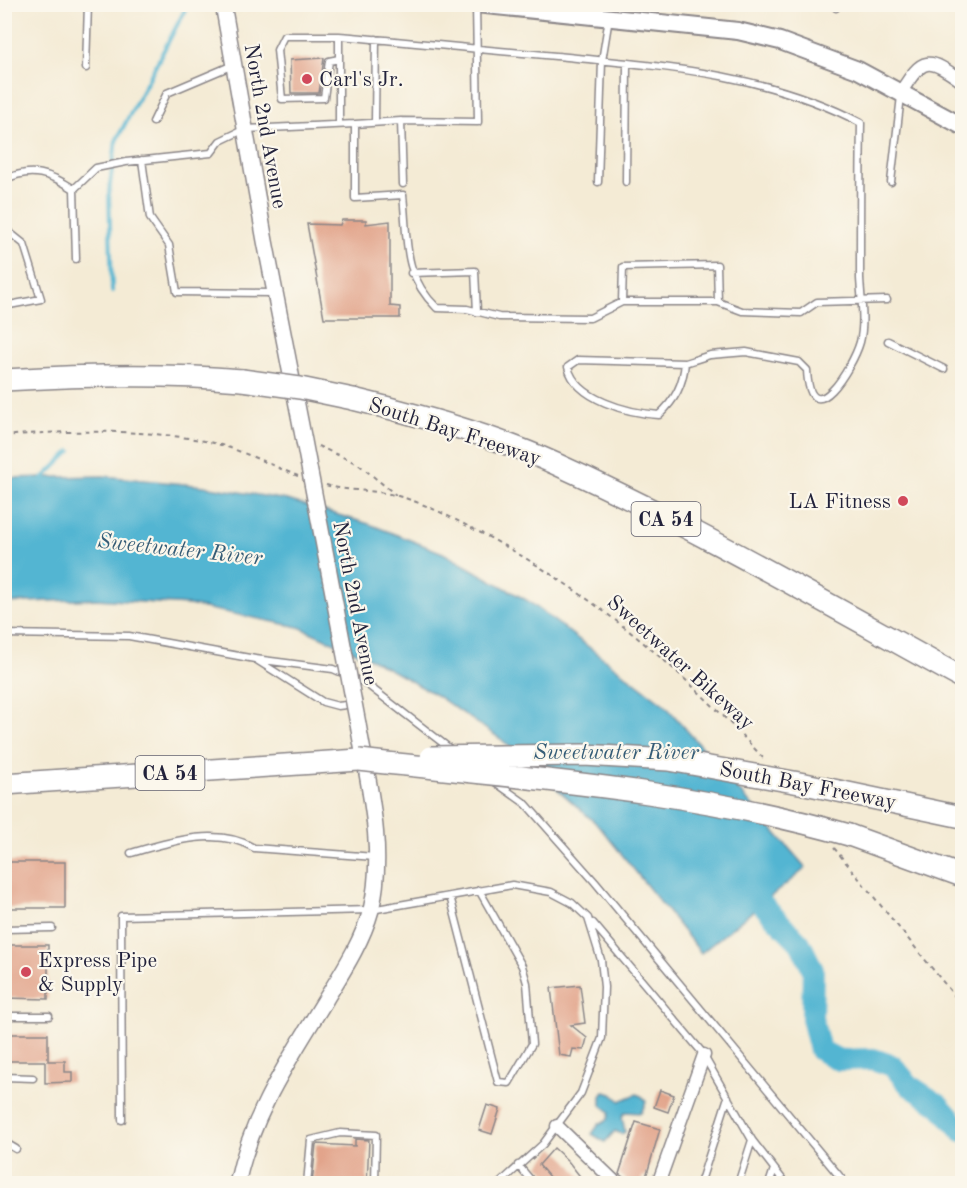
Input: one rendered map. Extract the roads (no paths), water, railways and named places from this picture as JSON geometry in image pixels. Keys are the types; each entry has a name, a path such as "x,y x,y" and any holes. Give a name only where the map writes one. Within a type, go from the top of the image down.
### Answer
{"highway":[{"name":"South Bay Freeway","path":"4,380 99,374 175,374 242,380 300,388 353,399 480,434 555,464 728,550 962,677"},
{"name":"South Bay Freeway","path":"4,784 359,760 484,755 584,755 669,760 805,784 963,817"},
{"path":"359,760 711,801 778,815 840,840 883,848 963,876"},
{"path":"883,848 963,892"}],"main road":[{"path":"476,4 738,31 780,41 858,70 963,126"}],"street":[{"name":"North 2nd Avenue","path":"223,4 275,293 373,807 376,856 371,910 354,953 269,1093 253,1125 237,1184"},
{"path":"901,93 913,70 923,64 939,65 963,81"},
{"path":"657,1184 704,1055"},
{"path":"557,1126 617,1184"}],"lane":[{"path":"86,68 88,4"},
{"path":"76,259 74,189 96,168 126,162 211,153 220,141 245,129 401,121 478,122 476,4"},
{"path":"598,182 602,61 609,18"},
{"path":"339,59 329,62 324,98 282,99 277,50 284,36 339,36 602,61 739,78 823,103 861,123 860,342 843,379 827,397 814,395 808,384 807,370 799,362 746,352 710,355 685,363 578,360 568,367 571,379 587,392 616,406 659,415 669,406 683,382 685,363"},
{"path":"339,36 339,124"},
{"path":"375,122 376,39"},
{"path":"626,182 627,64"},
{"path":"153,122 167,93 199,77 234,65"},
{"path":"891,182 901,93"},
{"path":"401,121 403,184"},
{"path":"355,124 355,198 403,195 411,273 422,293 437,308 499,317 590,318 622,302 718,302 742,311 801,313 817,302 887,300"},
{"path":"142,160 150,218 169,245 177,292 275,293"},
{"path":"4,180 20,171 53,175 74,189"},
{"path":"4,228 24,244 41,299 4,306"},
{"path":"622,302 623,267 717,265 718,302"},
{"path":"411,273 475,271 477,312"},
{"path":"888,341 944,369"},
{"path":"4,634 129,636 255,659 333,669 366,683 410,720 526,804 595,882 846,1184"},
{"path":"255,659 323,702 338,706 354,704"},
{"path":"131,853 183,838 240,839 254,848 376,856"},
{"path":"122,1120 121,916 371,910 512,885 536,888 565,899 588,918 704,1055 752,1140 786,1184"},
{"path":"450,896 498,1082 508,1083 532,1044 527,984 522,966 496,925 479,890"},
{"path":"499,1184 543,1144 581,1093 602,1038 604,987 598,949 588,918"},
{"path":"4,929 52,928"},
{"path":"4,1016 49,1016"},
{"path":"4,1077 33,1078"},
{"path":"700,1184 728,1097"},
{"path":"308,1184 311,1140 340,1132 376,1135 375,1184"},
{"path":"738,1184 752,1140"},
{"path":"4,1142 16,1149"},
{"path":"518,1165 534,1184"},
{"path":"770,1184 774,1169"}],"water":[{"name":"Sweetwater River","path":"104,476 204,486 287,500 369,524 443,553 528,601 665,705 806,868 701,953 599,826 502,740 436,695 373,660 299,627 189,605 96,599 5,603 4,478"},
{"path":"604,1092 612,1094 620,1101 637,1094 646,1102 641,1113 625,1112 622,1117 625,1132 621,1134 615,1131 605,1142 592,1134 599,1124 608,1119 610,1112 601,1105 601,1096"}],"waterway":[{"path":"112,291 109,192 116,141 186,8"},
{"path":"41,480 71,451"},
{"name":"Sweetwater River","path":"741,883 800,943 813,970 812,1018 820,1050 839,1060 873,1059 893,1066 910,1086 939,1105 962,1131"}],"place":[{"name":"Carl's Jr.","path":"307,79"},
{"name":"LA Fitness","path":"903,501"},
{"name":"Express Pipe & Supply","path":"26,972"}]}
